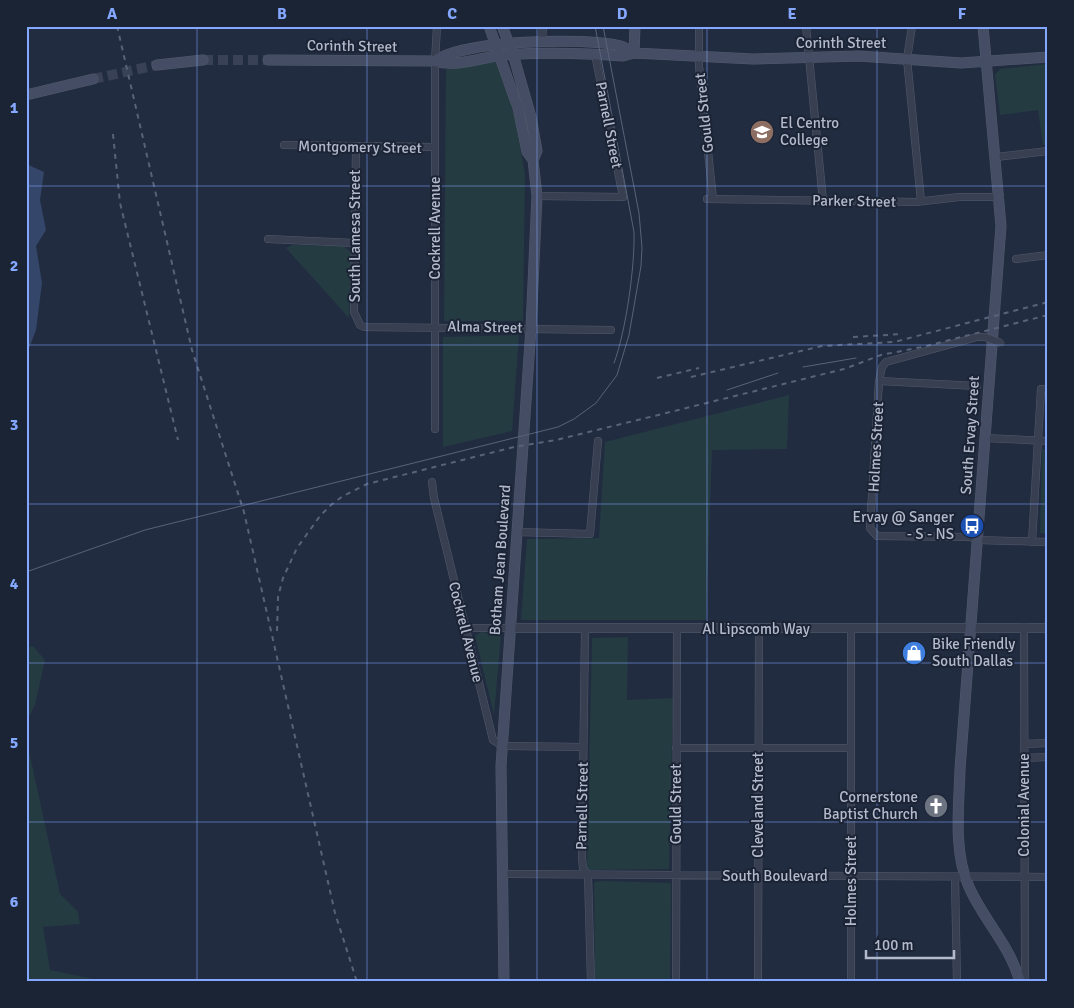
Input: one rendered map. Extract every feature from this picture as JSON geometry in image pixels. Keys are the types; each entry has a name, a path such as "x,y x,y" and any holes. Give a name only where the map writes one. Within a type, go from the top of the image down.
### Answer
{"main road":[{"name":"Botham Jean Boulevard","path":"489,26 518,108 527,152 533,160"},
{"name":"Botham Jean Boulevard","path":"502,26 513,54 537,151 533,160 537,196 531,328 503,746 502,874 504,982"},
{"path":"634,53 635,26"},
{"name":"South Ervay Street","path":"983,26 1000,197 1001,226 970,627 960,790 960,877 1007,949 1021,982"},
{"name":"Corinth Street","path":"435,62 446,54 509,43 542,42 622,46 634,53"},
{"name":"Corinth Street","path":"268,60 435,62 446,65 513,54 596,54 623,56 634,53 698,58 809,57 986,63 1048,57"},
{"path":"156,65 203,60"},
{"path":"26,95 93,78"}],"street":[{"name":"Cockrell Avenue","path":"435,429 435,62 437,26"},
{"path":"542,42 543,26"},
{"name":"Gould Street","path":"700,26 698,58 710,199"},
{"path":"806,26 823,201"},
{"path":"912,26 907,59 921,202"},
{"name":"Parnell Street","path":"537,196 623,197 596,54"},
{"name":"Montgomery Street","path":"284,146 435,148"},
{"name":"South Lamesa Street","path":"356,146 354,312 360,325"},
{"path":"996,157 1048,151"},
{"name":"Parker Street","path":"710,199 921,202 952,198 1000,197"},
{"path":"268,239 354,243"},
{"path":"1016,259 1048,255"},
{"name":"Alma Street","path":"360,325 364,327 612,330"},
{"name":"Holmes Street","path":"978,540 970,537 877,536 872,533 870,528 879,381 882,367 886,362 977,337 985,337 1001,343"},
{"path":"879,381 977,386"},
{"path":"1032,542 1044,389"},
{"path":"985,438 1048,441"},
{"path":"517,532 590,534 598,441"},
{"name":"Cockrell Avenue","path":"432,482 464,628 491,736 493,740 503,746"},
{"path":"978,540 1048,542"},
{"name":"Colonial Avenue","path":"1021,982 1025,977 1024,627"},
{"name":"Al Lipscomb Way","path":"464,628 1048,628"},
{"name":"Parnell Street","path":"585,629 582,859 583,868 588,876 591,982"},
{"name":"Gould Street","path":"676,980 677,629"},
{"name":"Cleveland Street","path":"758,982 759,629"},
{"name":"Holmes Street","path":"851,629 851,982"},
{"path":"1024,744 1048,744"},
{"path":"503,746 583,747"},
{"path":"676,748 850,748"},
{"path":"1023,758 1048,757"},
{"name":"South Boulevard","path":"502,874 588,876 1048,877"},
{"name":"South Ervay Street","path":"957,982 960,877"}],"shaded area":[{"path":"499,61 515,119 525,174 523,321 444,321 446,69"},
{"path":"1048,64 1048,145 1043,145 1038,110 1000,115 995,75 1000,69"},
{"path":"292,245 343,246 351,252 349,318 286,248"},
{"path":"519,335 512,431 443,447 443,337"},
{"path":"789,395 787,449 712,450 706,620 521,620 527,539 599,538 605,442"},
{"path":"1042,449 1048,450 1048,534 1040,533"},
{"path":"481,632 501,635 494,715 475,636"},
{"path":"628,637 627,700 673,698 669,869 587,870 592,638"},
{"path":"33,646 45,660 35,705 26,722 26,648"},
{"path":"26,737 60,894 78,912 80,924 43,927 50,970 108,982 26,982"},
{"path":"594,882 671,883 670,982 595,982"}],"water":[{"path":"26,164 44,172 40,200 46,230 36,246 42,283 36,330 26,356"}],"tunnel":[{"path":"203,60 268,60"},
{"path":"93,79 157,65"}],"tram line":[{"path":"595,26 634,232 629,298 614,363"},
{"path":"26,572 145,530 558,427 574,419 596,403 617,375 629,335 641,266 642,248 639,213 603,26"},
{"path":"803,367 856,358"},
{"path":"727,390 778,373"}],"railway":[{"path":"117,26 192,350 244,512 335,913 357,982"},
{"path":"113,134 120,203 178,440"},
{"path":"691,377 822,346 894,342 1048,302"},
{"path":"277,631 278,597 283,578 297,548 320,516 331,505 343,496 367,484 514,447 556,440 844,369 881,355 922,347 1048,315"},
{"path":"853,337 903,334"},
{"path":"657,378 699,368"}],"place":[{"name":"El Centro College","path":"762,132"},
{"name":"Ervay @ Sanger - S - NS","path":"972,526"},
{"name":"Bike Friendly South Dallas","path":"914,653"},
{"name":"Cornerstone Baptist Church","path":"936,806"}]}
